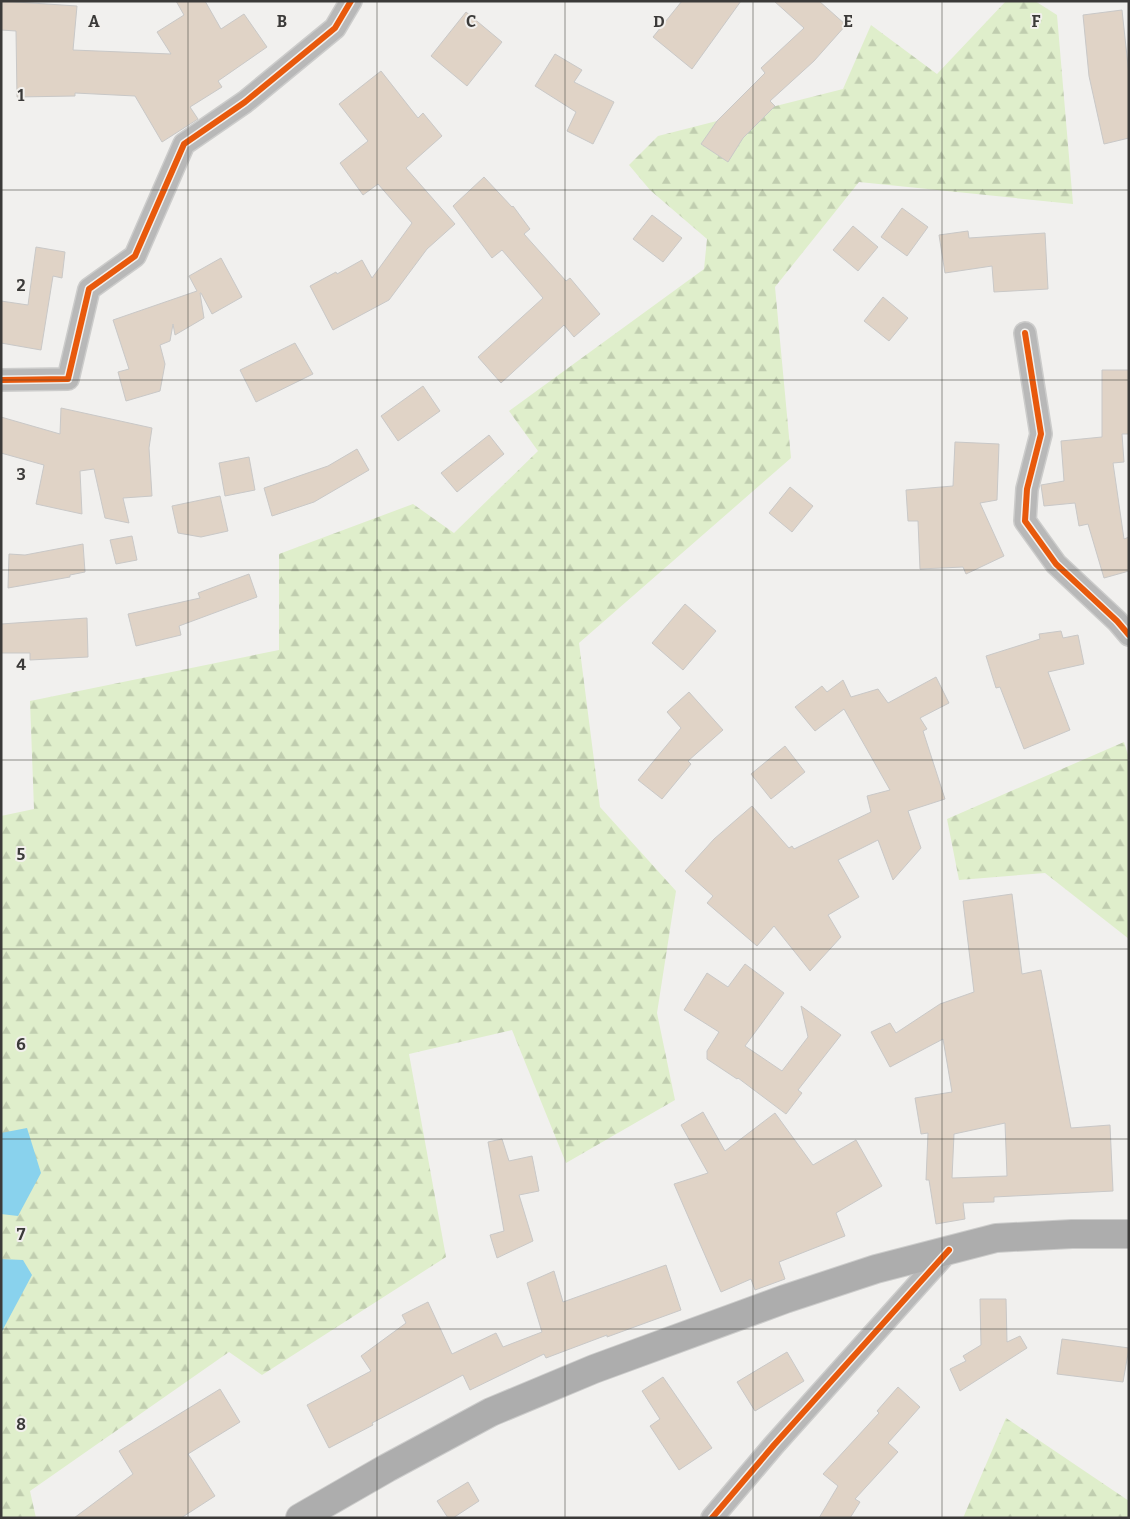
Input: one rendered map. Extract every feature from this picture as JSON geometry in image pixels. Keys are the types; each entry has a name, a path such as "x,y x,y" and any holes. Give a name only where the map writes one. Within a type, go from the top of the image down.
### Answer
{"main road":[{"path":"300,1518 387,1468 491,1412 586,1373 785,1299 876,1270 996,1238 1072,1234 1129,1234"}],"street":[{"path":"1,380 68,379 89,289 136,256 184,144 245,102 335,28 351,1"},
{"path":"1025,333 1042,434 1027,489 1025,521 1056,564 1117,621 1129,635"},
{"path":"712,1518 774,1445 949,1250"}],"green space":[{"path":"1006,1 1035,1 1057,15 1073,204 859,182 775,287 791,458 579,643 600,807 676,891 657,1013 675,1100 566,1163 512,1030 409,1054 446,1257 262,1375 229,1352 30,1491 36,1518 1,1518 1,816 34,809 30,701 279,650 279,554 413,504 454,533 538,451 509,411 704,269 707,239 650,190 629,165 658,136 843,89 871,25 937,74"},
{"path":"1124,742 1129,758 1129,939 1045,873 959,880 947,819"},
{"path":"1006,1418 1129,1501 1129,1518 963,1518"}],"water":[{"path":"27,1128 41,1173 18,1216 1,1214 1,1133"},
{"path":"1,1259 23,1260 32,1275 1,1333"}],"building":[{"path":"1,1 77,6 73,50 171,54 157,32 184,15 176,1 205,1 221,29 244,14 267,47 218,81 222,87 190,107 198,119 162,142 135,96 75,93 75,96 17,97 16,31 1,30"},
{"path":"682,1 741,1 692,69 653,37"},
{"path":"774,1 819,1 846,25 814,61 770,101 775,106 743,138 728,162 701,144 717,121 765,73 761,68 804,28"},
{"path":"1122,10 1129,75 1129,138 1104,144 1089,76 1083,15"},
{"path":"466,12 502,42 467,86 431,56"},
{"path":"555,54 582,70 574,82 614,102 593,144 567,131 576,112 535,86"},
{"path":"381,71 418,118 423,113 442,136 406,168 455,224 427,249 389,300 333,330 310,286 362,260 372,278 412,223 378,184 363,195 340,163 368,141 339,104"},
{"path":"484,177 513,206 530,229 524,234 566,281 570,278 600,314 574,337 564,325 501,383 478,357 543,298 502,250 492,258 453,206"},
{"path":"902,208 928,227 907,256 881,237"},
{"path":"652,215 682,238 663,262 633,239"},
{"path":"853,226 878,247 858,271 833,250"},
{"path":"968,231 969,238 1045,233 1048,289 994,292 992,266 945,273 939,235"},
{"path":"36,247 65,252 62,278 53,276 41,350 1,343 1,301 28,305"},
{"path":"221,258 242,297 212,314 200,293 204,318 175,335 173,324 170,341 160,345 165,364 160,391 126,401 118,372 129,369 113,320 197,291 189,276"},
{"path":"883,297 908,318 889,341 864,321"},
{"path":"295,343 313,374 256,402 240,370"},
{"path":"1102,370 1129,370 1129,434 1122,434 1124,462 1113,463 1124,539 1129,537 1129,571 1104,578 1088,524 1079,526 1075,503 1044,506 1041,485 1064,481 1061,441 1102,437"},
{"path":"423,386 440,411 398,441 381,416"},
{"path":"61,408 152,428 149,448 152,496 123,498 129,523 105,518 94,469 80,471 82,514 36,504 44,465 1,453 1,417 60,434"},
{"path":"489,435 504,454 457,492 441,473"},
{"path":"955,442 999,444 997,500 980,503 1004,556 966,574 963,567 920,569 918,521 908,521 906,490 953,486"},
{"path":"357,449 369,470 314,502 272,516 264,488 328,466"},
{"path":"249,457 255,490 225,496 219,463"},
{"path":"790,487 813,506 792,532 769,513"},
{"path":"220,496 228,531 201,537 178,533 172,506"},
{"path":"132,536 137,560 116,564 110,540"},
{"path":"83,544 85,572 70,575 70,577 8,588 9,554 25,555"},
{"path":"249,574 257,597 179,626 181,635 136,646 128,614 200,598 198,593"},
{"path":"685,604 716,631 683,670 652,643"},
{"path":"87,618 88,657 30,660 30,653 1,653 1,624"},
{"path":"1061,631 1063,638 1078,635 1084,664 1048,672 1070,730 1024,749 1000,687 996,688 986,656 1040,639 1039,634"},
{"path":"936,677 949,703 920,718 927,729 923,731 945,799 908,811 921,848 893,880 878,840 838,860 859,897 828,915 841,937 810,971 774,926 757,946 707,903 713,896 685,871 714,839 752,806 789,848 792,846 794,849 871,812 867,796 890,790 844,709 815,731 795,707 822,686 827,692 843,680 851,697 878,689 888,703"},
{"path":"689,692 723,730 688,761 691,764 662,799 638,780 681,728 667,712"},
{"path":"785,746 805,772 771,799 751,774"},
{"path":"1012,894 1022,974 1041,970 1071,1128 1110,1125 1113,1191 994,1197 994,1202 963,1203 965,1219 936,1224 929,1180 926,1180 928,1133 921,1134 915,1098 952,1092 943,1039 890,1067 871,1032 890,1023 896,1033 940,1004 974,992 963,901","holes":["1005,1123 1007,1176 952,1178 954,1134"]},
{"path":"745,964 784,993 745,1046 782,1071 808,1037 801,1006 841,1035 798,1090 802,1093 786,1114 738,1078 707,1059 707,1051 719,1032 684,1010 707,973 728,987"},
{"path":"703,1112 725,1151 775,1113 813,1165 856,1140 882,1186 836,1213 845,1236 779,1262 785,1279 755,1290 751,1279 721,1292 674,1184 708,1173 681,1125"},
{"path":"502,1139 509,1161 532,1156 539,1191 519,1195 533,1241 497,1258 490,1235 504,1231 488,1142"},
{"path":"666,1265 681,1310 546,1358 544,1354 470,1390 463,1375 329,1448 307,1405 371,1371 361,1356 406,1323 402,1315 428,1302 452,1354 496,1333 503,1347 542,1332 527,1283 554,1271 563,1302"},
{"path":"980,1299 1006,1299 1007,1342 1020,1336 1027,1348 960,1391 950,1369 966,1361 963,1356 981,1345"},
{"path":"1062,1339 1129,1348 1123,1382 1057,1374"},
{"path":"787,1352 804,1381 755,1411 737,1382"},
{"path":"663,1377 712,1448 679,1470 650,1426 660,1419 642,1391"},
{"path":"898,1387 920,1407 888,1443 898,1452 855,1499 860,1502 850,1518 819,1518 838,1486 823,1474 879,1413 877,1411"},
{"path":"220,1389 240,1422 188,1454 215,1496 181,1518 74,1518 133,1474 119,1451"},
{"path":"468,1482 479,1501 453,1518 448,1518 437,1501"}],"cycle path":[{"path":"1,380 68,379 89,289 135,256 184,144 245,102 335,28 351,1"},
{"path":"1025,333 1041,434 1027,489 1025,521 1056,564 1117,621 1129,635"},
{"path":"712,1518 774,1445 949,1250"}]}
